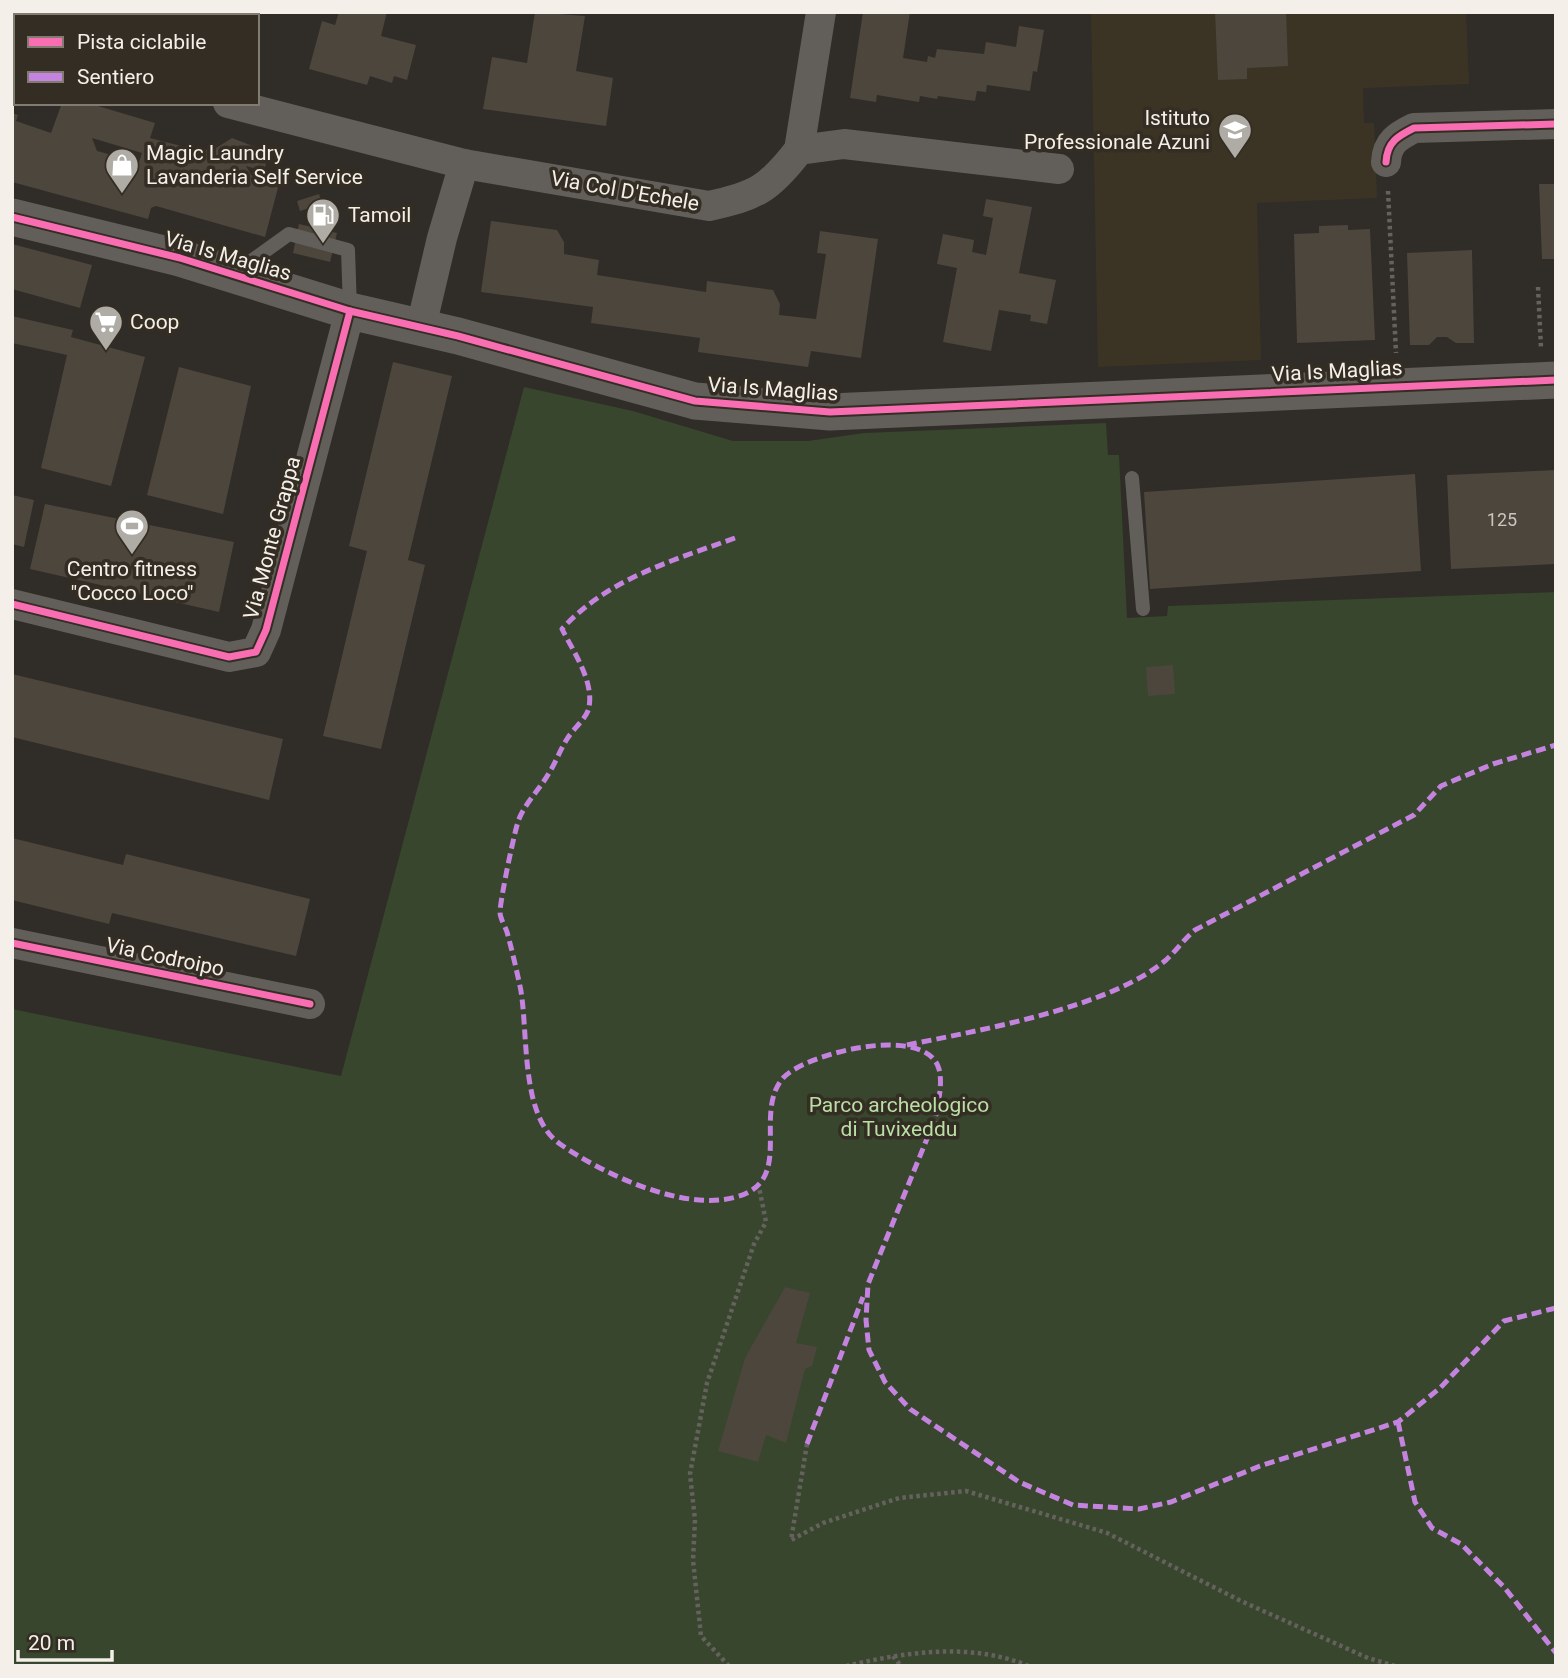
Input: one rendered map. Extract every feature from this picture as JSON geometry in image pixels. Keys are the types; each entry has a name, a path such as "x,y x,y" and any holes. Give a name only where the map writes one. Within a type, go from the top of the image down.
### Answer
{"street":[{"path":"821,12 799,150 844,144 1059,169"},
{"name":"Via Col D'Echele","path":"236,105 464,164 709,206 748,198 779,177 799,150"},
{"path":"1386,162 1387,152 1395,138 1414,128 1556,124"},
{"path":"421,327 442,238 464,164"},
{"name":"Via Is Maglias","path":"12,217 695,401 830,412 1549,380"},
{"name":"Via Monte Grappa","path":"12,604 229,657 256,652 267,630 350,310"},
{"name":"Via Codroipo","path":"12,943 310,1004"}],"lane":[{"path":"232,275 289,234 348,250 350,310"},
{"path":"1132,478 1143,609"}],"path":[{"path":"1386,162 1398,386"},
{"path":"1538,287 1549,380"},
{"path":"729,1666 701,1636 693,1559 695,1520 690,1474 707,1383 754,1244 766,1222 759,1187"},
{"path":"807,1444 792,1540 823,1523 899,1498 966,1491 1107,1533 1241,1601 1368,1658 1395,1666"},
{"path":"846,1666 893,1656 954,1650 1029,1666"},
{"path":"893,1656 901,1666"}],"shaded area":[{"name":"Istituto Professionale Azuni","path":"1091,12 1466,12 1469,84 1363,88 1364,123 1374,123 1377,198 1257,203 1261,360 1098,367"}],"green space":[{"name":"Parco archeologico di Tuvixeddu","path":"524,387 633,411 733,441 808,441 864,433 1106,423 1108,455 1119,455 1127,618 1167,616 1168,606 1556,592 1556,1666 12,1666 12,1009 341,1076"}],"building":[{"path":"109,12 162,12 162,14"},
{"path":"339,12 387,12 381,36 416,45 407,80 394,76 392,83 370,76 367,85 309,69 322,21 335,25"},
{"path":"535,12 585,16 576,71 613,78 606,126 483,109 492,57 527,63"},
{"path":"863,12 910,12 903,58 927,62 928,56 935,58 937,49 984,54 986,42 1016,47 1019,26 1044,30 1037,72 1033,71 1030,91 987,85 986,92 977,91 975,101 938,96 937,99 920,96 919,102 877,95 876,102 850,98"},
{"path":"1215,12 1286,12 1288,66 1247,68 1247,79 1218,80"},
{"path":"61,105 95,105 155,123 150,138 193,149 213,150 232,138 258,148 266,164 264,171 246,166 251,175 279,184 265,237 156,206 151,208 148,219 12,182 12,113 18,115 16,121 51,133","holes":["92,138 142,153 139,162 97,151"]},
{"path":"1539,184 1556,184 1556,259 1542,259"},
{"path":"319,194 322,204 300,211 297,201"},
{"path":"986,199 1032,207 1019,273 1056,280 1047,324 1030,321 1031,315 999,310 991,351 943,342 957,268 937,264 943,234 974,240 972,252 986,255 993,218 983,216"},
{"path":"491,221 557,230 564,242 564,254 599,260 597,275 706,292 707,281 773,290 780,304 779,315 816,319 826,254 817,253 820,231 878,239 861,358 811,351 808,367 698,352 700,338 591,323 593,307 481,292"},
{"path":"299,224 337,233 330,262 293,253"},
{"path":"1348,225 1348,230 1370,229 1375,340 1297,343 1294,234 1319,233 1319,226"},
{"path":"12,244 92,265 80,308 12,289"},
{"path":"1472,250 1474,343 1456,343 1447,337 1437,337 1429,345 1410,345 1407,253"},
{"path":"12,316 73,330 71,337 145,357 111,486 41,468 67,355 12,343"},
{"path":"393,362 452,376 408,560 425,565 381,749 323,736 367,551 349,546"},
{"path":"179,367 251,386 223,514 147,495"},
{"path":"1556,470 1556,564 1451,569 1447,475"},
{"path":"1415,474 1421,571 1150,589 1144,492"},
{"path":"12,495 34,500 24,547 12,544"},
{"name":"Centro fitness \"Cocco Loco\"","path":"45,504 234,542 219,612 30,569"},
{"path":"1173,665 1175,694 1148,696 1146,667"},
{"path":"12,674 283,739 269,800 12,737"},
{"path":"12,838 123,865 126,854 310,899 296,956 112,913 109,924 12,900"},
{"path":"785,1287 810,1293 796,1343 817,1347 812,1366 805,1369 786,1443 766,1435 758,1462 718,1451 745,1358"}],"marked path":[{"path":"735,538 665,563 620,584 599,597 562,629 586,677 589,707 519,819 500,912 520,986 532,1093 538,1114 547,1131 560,1144 621,1178 668,1195 715,1200 736,1197 754,1189 764,1177 769,1162 771,1110 775,1093 783,1078 815,1060 865,1047 912,1047 930,1055 940,1075 940,1094 935,1119 868,1284 866,1320 869,1350 885,1382 910,1409 1019,1482 1073,1505 1139,1509 1171,1502 1260,1466 1398,1422 1440,1388 1504,1321 1556,1308"},
{"path":"907,1045 1042,1015 1112,991 1142,977 1166,960 1195,930 1414,815 1441,786 1493,764 1556,745"},
{"path":"807,1444 863,1297"},
{"path":"1398,1422 1415,1502 1432,1528 1461,1544 1504,1587 1556,1653"}],"cycle path":[{"path":"1386,162 1394,140 1414,128 1556,124"},
{"path":"12,217 180,258 350,311 458,336 695,401 830,412 1556,380"},
{"path":"12,604 229,657 256,652 266,630 350,311"},
{"path":"12,943 310,1004"}],"place":[{"name":"Istituto Professionale Azuni","path":"1235,160"},
{"name":"Magic Laundry Lavanderia Self Service","path":"122,195"},
{"name":"Tamoil","path":"323,245"},
{"name":"Coop","path":"106,352"},
{"name":"Centro fitness \"Cocco Loco\"","path":"132,556"}]}
